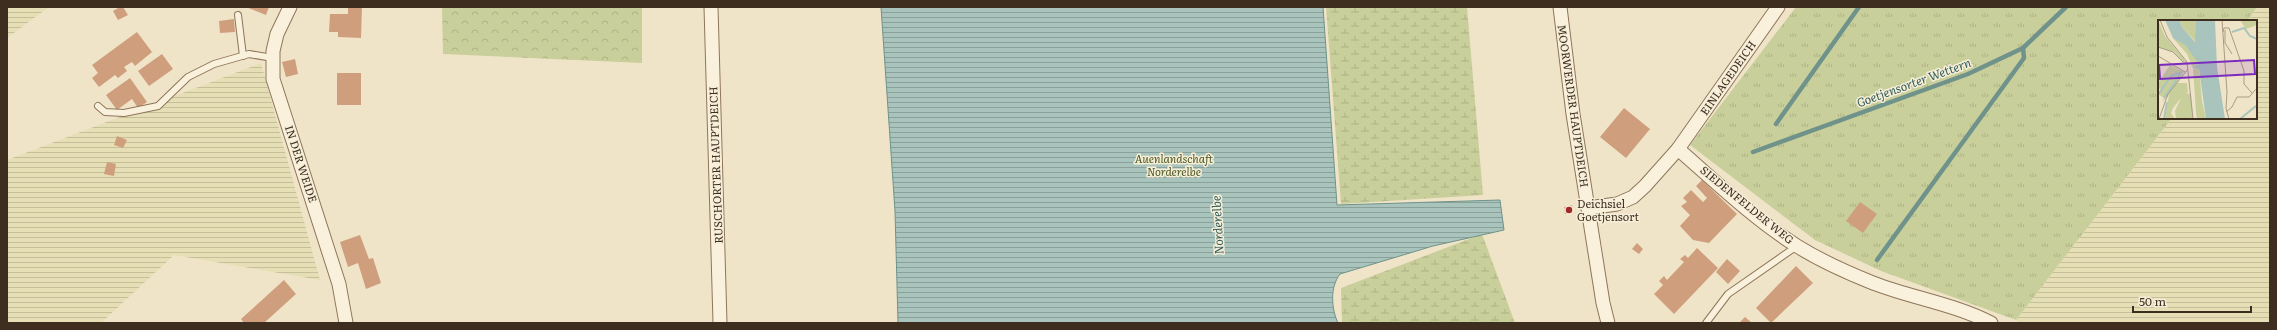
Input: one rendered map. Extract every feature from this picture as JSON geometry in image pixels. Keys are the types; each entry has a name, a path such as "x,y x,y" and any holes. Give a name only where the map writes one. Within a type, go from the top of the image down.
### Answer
{"street":[{"name":"IN DER WEIDE","path":"290,7 277,34 273,58 273,79 339,284 346,323"},
{"name":"RUSCHORTER HAUPTDEICH","path":"711,7 720,323"},
{"name":"MOORWERDER HAUPTDEICH","path":"1560,7 1573,114 1603,303 1608,323"},
{"name":"EINLAGEDEICH","path":"1678,148 1778,7"},
{"path":"1588,208 1617,204 1633,197 1678,148"},
{"name":"SIEDENFELDER WEG","path":"1678,148 1746,207 1797,246 1841,269 1875,284 1954,308 1991,323"}],"lane":[{"path":"238,15 243,56"},
{"path":"98,106 104,112 124,114 158,106 188,77 214,64 249,54 273,58"},
{"path":"1706,323 1728,294 1797,246"}],"shaded area":[{"path":"7,7 49,7 7,38"},
{"path":"2257,7 2270,7 2270,323 2020,323 2016,320 2171,119 2257,119 2257,20 2248,20"},
{"path":"261,63 320,280 174,255 101,323 7,323 7,160"}],"green space":[{"path":"442,7 642,7 642,63 443,54"},
{"path":"1326,7 1467,7 1483,195 1341,204"},
{"path":"1796,7 2257,7 2248,20 2158,20 2158,119 2171,119 2016,320 1881,271 1815,240 1690,145"},
{"path":"1482,234 1515,323 1342,323 1341,288"}],"water":[{"name":"Auenlandschaft Norderelbe","path":"881,7 1323,7 1337,205 1500,200 1504,230 1433,246 1340,274 1334,285 1333,291 1334,311 1338,323 898,323 895,211"}],"building":[{"path":"123,7 128,15 118,20 113,11"},
{"path":"246,7 269,7 266,15"},
{"path":"348,7 362,7 361,38 338,37 338,32 329,32 330,14 348,14"},
{"path":"234,19 235,32 220,33 219,21"},
{"path":"137,32 152,52 135,66 132,62 124,67 127,71 118,78 115,75 99,87 92,78 98,73 92,65"},
{"path":"162,54 173,69 149,86 138,71"},
{"path":"295,59 298,74 286,77 282,62"},
{"path":"337,73 361,73 361,105 337,105"},
{"path":"130,78 147,102 138,108 132,99 117,110 106,95"},
{"path":"1624,108 1650,129 1626,158 1600,137"},
{"path":"117,136 127,140 123,148 114,145"},
{"path":"107,162 116,164 114,176 104,174"},
{"path":"1702,180 1737,214 1709,243 1693,240 1680,226 1690,215 1681,206 1687,202 1683,198 1691,190 1703,202 1707,198 1696,186"},
{"path":"1860,202 1877,214 1863,233 1846,221"},
{"name":"Deichsiel Goetjensort","path":"1572,205 1573,213 1565,214 1564,207"},
{"path":"360,235 369,259 373,258 381,283 366,289 358,263 348,267 340,242"},
{"path":"1637,243 1643,249 1639,254 1632,249"},
{"path":"1697,248 1718,268 1674,314 1654,294 1663,285 1659,281 1664,276 1667,280 1684,262 1680,259 1685,255 1688,258"},
{"path":"1727,259 1740,271 1728,284 1716,272"},
{"path":"1796,266 1813,283 1771,323 1756,308"},
{"path":"284,280 296,294 264,323 244,323 241,319"},
{"path":"1745,317 1752,323 1739,323"}],"waterway":[{"path":"1776,124 1859,7"},
{"name":"Goetjensorter Wettern","path":"1753,152 1968,74 2023,48 2066,7"},
{"path":"1877,260 2024,58 2023,48"}],"place":[{"name":"Deichsiel Goetjensort","path":"1569,210"}],"water label":[{"name":"Norderelbe","path":"1218,225"}]}
